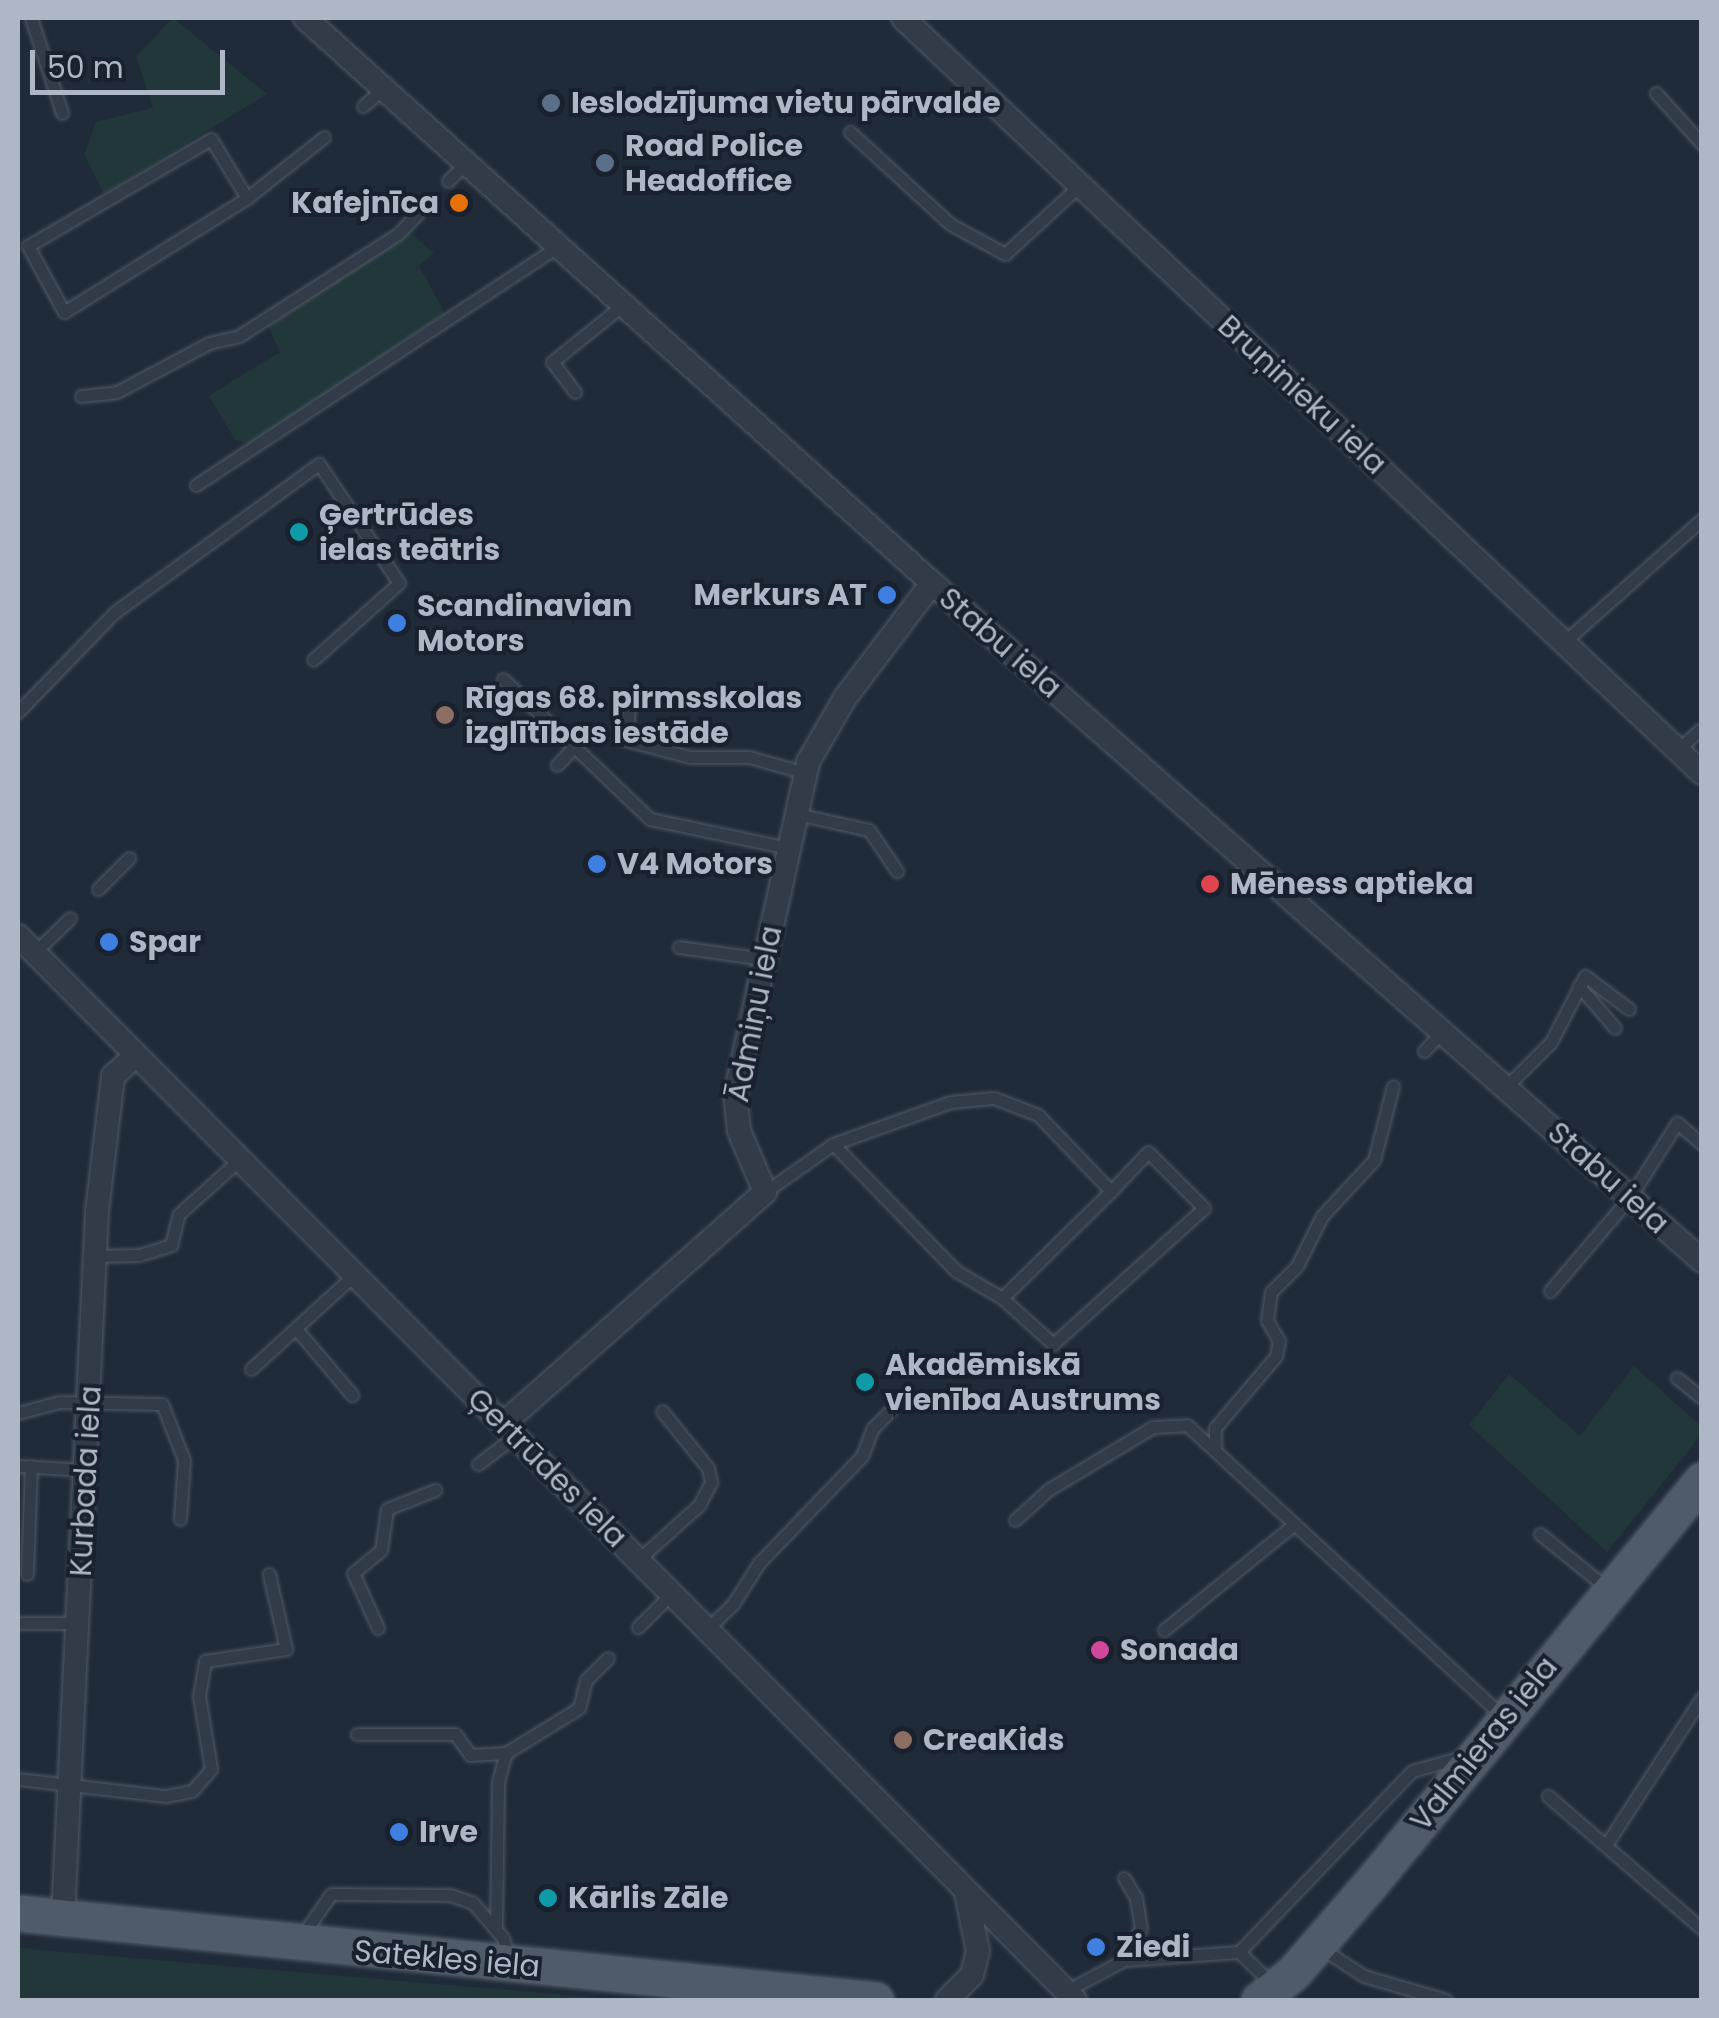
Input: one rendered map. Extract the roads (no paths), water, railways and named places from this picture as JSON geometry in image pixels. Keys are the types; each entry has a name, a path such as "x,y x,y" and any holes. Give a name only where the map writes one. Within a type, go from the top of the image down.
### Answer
{"main road":[{"name":"Valmieras iela","path":"1268,1995 1317,1945 1702,1480"},
{"name":"Satekles iela","path":"18,1913 292,1944 876,2000"}],"street":[{"name":"Stabu iela","path":"306,18 932,583 1702,1261"},
{"name":"Bruņinieku iela","path":"903,18 1702,773"},
{"name":"Ādmiņu iela","path":"765,1192 734,1114 806,773 845,698 932,583"},
{"name":"Ģertrūdes iela","path":"23,945 1071,1996"},
{"name":"Kurbada iela","path":"64,1917 95,1256 113,1076 136,1055"},
{"path":"509,1430 765,1192"},
{"path":"948,2000 972,1975 978,1951 965,1890"}],"lane":[{"path":"30,18 62,112"},
{"path":"363,106 384,88"},
{"path":"1656,93 1702,144"},
{"path":"850,132 950,224 1004,254 1080,185"},
{"path":"247,198 211,139 28,246 64,312 247,198 324,137"},
{"path":"448,181 467,162"},
{"path":"81,396 116,392 209,343 239,336 398,234 418,213"},
{"path":"196,485 560,245"},
{"path":"575,392 552,362 625,302"},
{"path":"18,712 115,612 319,464 399,583 314,660"},
{"path":"1564,643 1702,520"},
{"path":"503,679 650,819 789,848"},
{"path":"630,698 626,740 690,758 749,758 806,773"},
{"path":"1677,750 1702,728"},
{"path":"557,765 573,748"},
{"path":"797,814 869,830 897,872"},
{"path":"98,889 129,858"},
{"path":"23,945 70,918"},
{"path":"678,947 764,959"},
{"path":"1506,1087 1552,1042 1578,986 1592,976 1629,1009"},
{"path":"1578,986 1615,1028"},
{"path":"1424,1051 1443,1030"},
{"path":"1215,1450 1215,1428 1276,1356 1278,1341 1268,1320 1271,1292 1297,1266 1322,1216 1374,1160 1392,1086"},
{"path":"765,1192 833,1144 950,1102 994,1098 1038,1115 1111,1191"},
{"path":"1550,1291 1630,1197 1677,1123 1702,1144"},
{"path":"833,1144 956,1271 1002,1298 1053,1344 1204,1208 1148,1152 1002,1298"},
{"path":"95,1256 139,1256 171,1245 179,1214 240,1159"},
{"path":"251,1369 298,1332 355,1274"},
{"path":"298,1332 352,1394"},
{"path":"1677,1378 1702,1398"},
{"path":"18,1413 90,1402 162,1404 184,1460 180,1519"},
{"path":"708,1628 733,1604 758,1563 862,1456 873,1428 890,1410"},
{"path":"638,1560 699,1505 711,1482 708,1468 662,1412"},
{"path":"1015,1520 1048,1490 1154,1427 1187,1425 1504,1718"},
{"path":"478,1464 509,1430"},
{"path":"26,1574 24,1466 87,1470"},
{"path":"378,1628 352,1573 381,1550 387,1510 435,1490"},
{"path":"1164,1630 1293,1526"},
{"path":"1540,1534 1610,1591"},
{"path":"18,1779 166,1796 192,1791 212,1768 199,1696 205,1661 286,1648 268,1574"},
{"path":"638,1627 672,1593"},
{"path":"18,1621 79,1623"},
{"path":"356,1734 455,1734 470,1755 506,1754 579,1708 586,1680 608,1658"},
{"path":"1606,1846 1702,1696"},
{"path":"496,1929 498,1782 506,1754"},
{"path":"1124,1960 1239,1952 1412,1771 1475,1754"},
{"path":"1548,1796 1702,1929"},
{"path":"1071,1996 1124,1960 1141,1928 1124,1878"},
{"path":"292,1944 331,1894 450,1895 474,1903 496,1929 510,1965"},
{"path":"1317,1945 1364,1976 1446,2000"},
{"path":"1239,1952 1268,1995"}],"place":[{"name":"Ieslodzījuma vietu pārvalde","path":"551,103"},
{"name":"Road Police Headoffice","path":"605,163"},
{"name":"Kafejnīca","path":"459,203"},
{"name":"Ģertrūdes ielas teātris","path":"299,532"},
{"name":"Merkurs AT","path":"887,595"},
{"name":"Scandinavian Motors","path":"397,623"},
{"name":"Rīgas 68. pirmsskolas izglītības iestāde","path":"445,715"},
{"name":"V4 Motors","path":"597,864"},
{"name":"Mēness aptieka","path":"1210,884"},
{"name":"Spar","path":"109,942"},
{"name":"Akadēmiskā vienība Austrums","path":"865,1382"},
{"name":"Sonada","path":"1100,1650"},
{"name":"CreaKids","path":"903,1740"},
{"name":"Irve","path":"399,1832"},
{"name":"Kārlis Zāle","path":"548,1898"},
{"name":"Ziedi","path":"1096,1947"}]}
